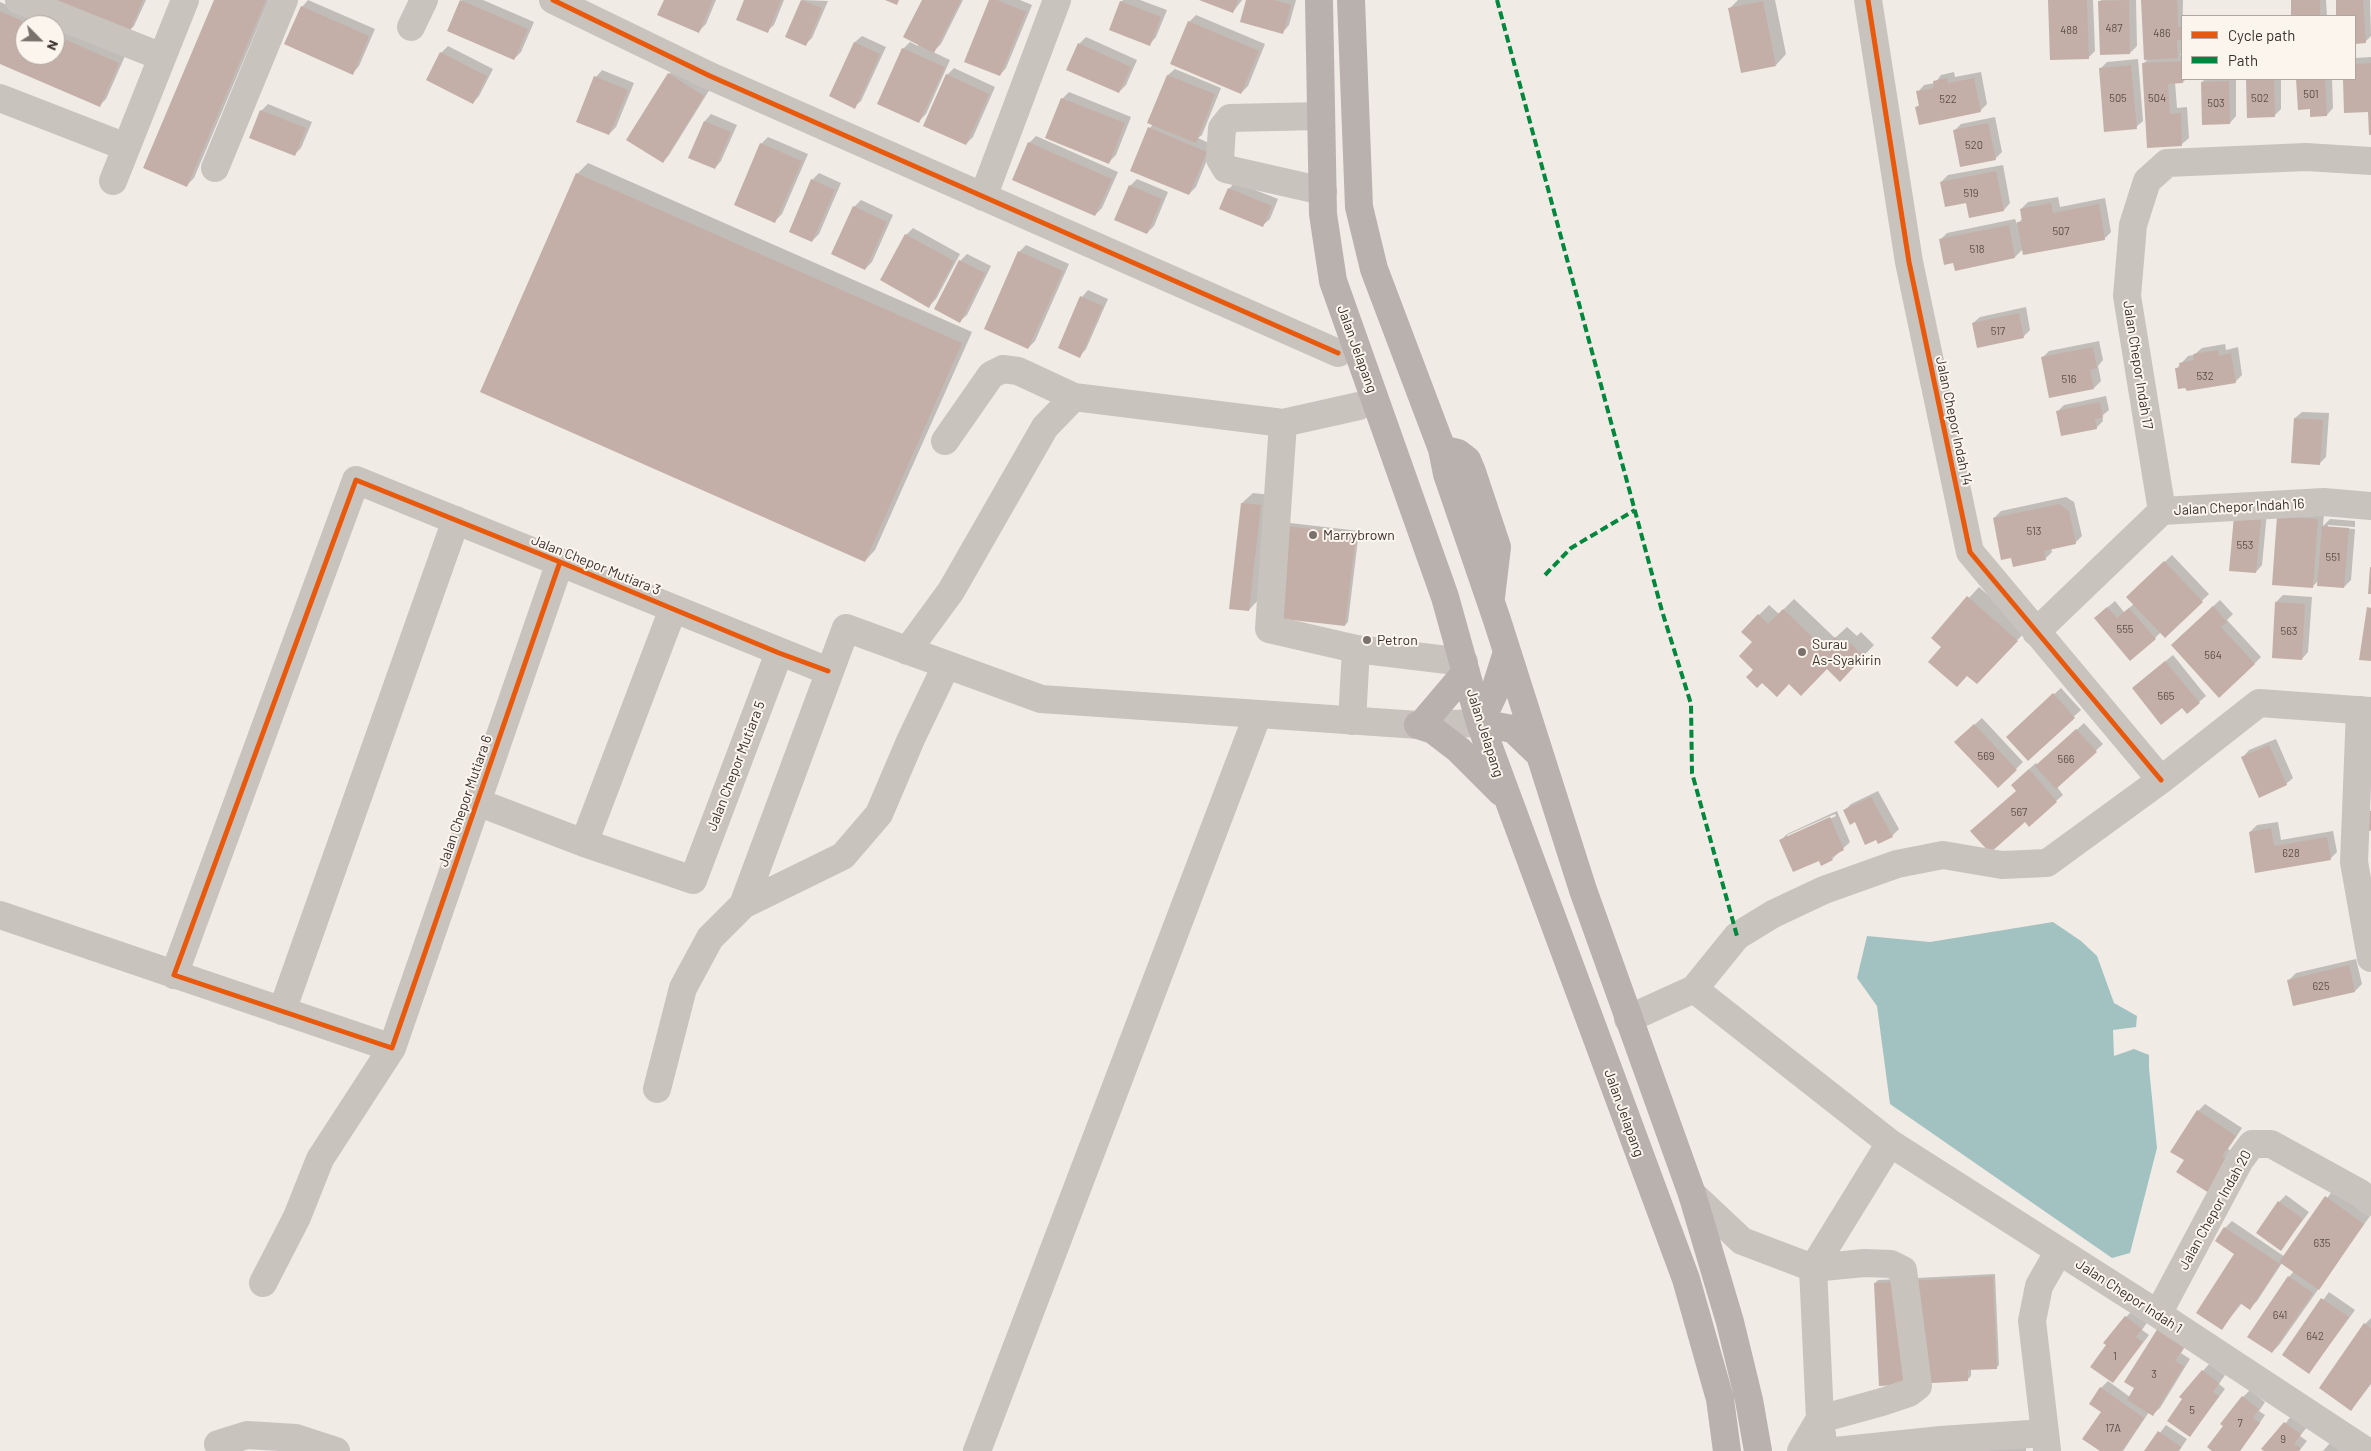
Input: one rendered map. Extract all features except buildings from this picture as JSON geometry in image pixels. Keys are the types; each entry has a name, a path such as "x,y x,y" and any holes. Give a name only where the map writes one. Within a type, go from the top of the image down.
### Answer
{"main road":[{"name":"Jalan Jelapang","path":"1319,0 1323,214 1333,281 1445,598 1480,723 1686,1280 1720,1399 1727,1451"},
{"path":"1351,0 1359,207 1374,269 1426,411 1442,449 1458,453 1467,460 1497,547 1491,603 1539,754 1628,1020 1692,1194 1730,1322 1750,1400 1758,1451"},
{"path":"1333,281 1338,352 1359,406 1382,420 1408,426 1416,423 1426,411"},
{"path":"1507,652 1494,693 1480,723 1498,724 1513,729 1539,754"},
{"path":"1465,667 1420,725 1433,730 1459,750 1506,796"}],"street":[{"path":"19,0 162,57"},
{"path":"113,181 185,0"},
{"path":"215,168 284,0"},
{"path":"411,27 424,0"},
{"path":"553,0 710,76 1338,352"},
{"path":"983,197 1057,0"},
{"name":"Jalan Chepor Indah 14","path":"1868,0 1909,262 1970,552 2161,780"},
{"path":"0,98 126,147"},
{"path":"1321,116 1230,118 1222,128 1220,159 1226,169 1323,191"},
{"name":"Jalan Chepor Indah 17","path":"2162,511 2127,296 2133,225 2147,181 2166,163 2306,157 2371,161"},
{"path":"945,441 991,375 1003,369 1018,371 1074,396 1283,423 1359,406"},
{"path":"907,651 951,591 1046,427 1074,396"},
{"path":"1283,423 1268,629 1356,649 1465,667"},
{"name":"Jalan Chepor Mutiara 3","path":"174,975 356,480 560,562 673,610 828,671"},
{"name":"Jalan Chepor Indah 16","path":"2036,632 2162,511 2324,502 2371,506"},
{"path":"282,1011 456,520"},
{"name":"Jalan Chepor Mutiara 6","path":"264,1284 296,1217 320,1159 392,1048 560,562"},
{"path":"477,802 584,842 673,610"},
{"path":"743,905 828,671 846,628 1041,699 1420,725 1480,723"},
{"path":"1352,721 1356,649"},
{"name":"Jalan Chepor Mutiara 5","path":"584,842 693,880 779,652"},
{"path":"657,1089 683,988 710,938 743,905 843,856 879,814 911,739 946,666"},
{"path":"1628,1020 1694,989 1737,936 1773,914 1824,890 1888,867 1943,855 2002,865 2046,863 2161,780 2258,703 2366,711 2354,862 2371,958"},
{"path":"977,1451 1258,714"},
{"path":"0,915 392,1048"},
{"name":"Jalan Chepor Indah 1","path":"1694,989 1890,1143 2158,1314 2366,1451"},
{"path":"1824,1451 1820,1419 1813,1268 1890,1143"},
{"name":"Jalan Chepor Indah 20","path":"2158,1314 2240,1160 2252,1144 2271,1144 2367,1191"},
{"path":"1692,1194 1742,1241 1813,1268 1864,1263 1892,1264 1903,1270 1918,1386 1908,1393 1882,1402 1820,1419 1801,1451"},
{"path":"1834,1451 2046,1442 2032,1321 2039,1286 2059,1251"},
{"path":"218,1444 247,1435 256,1435 296,1438 336,1451"}],"water":[{"path":"2053,922 2081,941 2097,956 2114,1003 2137,1016 2136,1027 2113,1030 2114,1056 2134,1049 2149,1055 2157,1148 2130,1253 2112,1258 1890,1104 1877,1006 1857,978 1867,936 1930,942"}],"marked path":[{"path":"1497,0 1662,611 1691,704 1692,773 1737,936"},
{"path":"1545,575 1571,548 1635,510"}],"cycle path":[{"path":"553,0 710,76 1338,353"},
{"path":"1868,0 1909,262 1970,552 2161,780"},
{"path":"560,562 392,1048 174,975 356,480 560,562 779,653 828,671"}],"place":[{"name":"Marrybrown","path":"1313,535"},
{"name":"Petron","path":"1367,640"},
{"name":"Surau As-Syakirin","path":"1802,652"}]}
